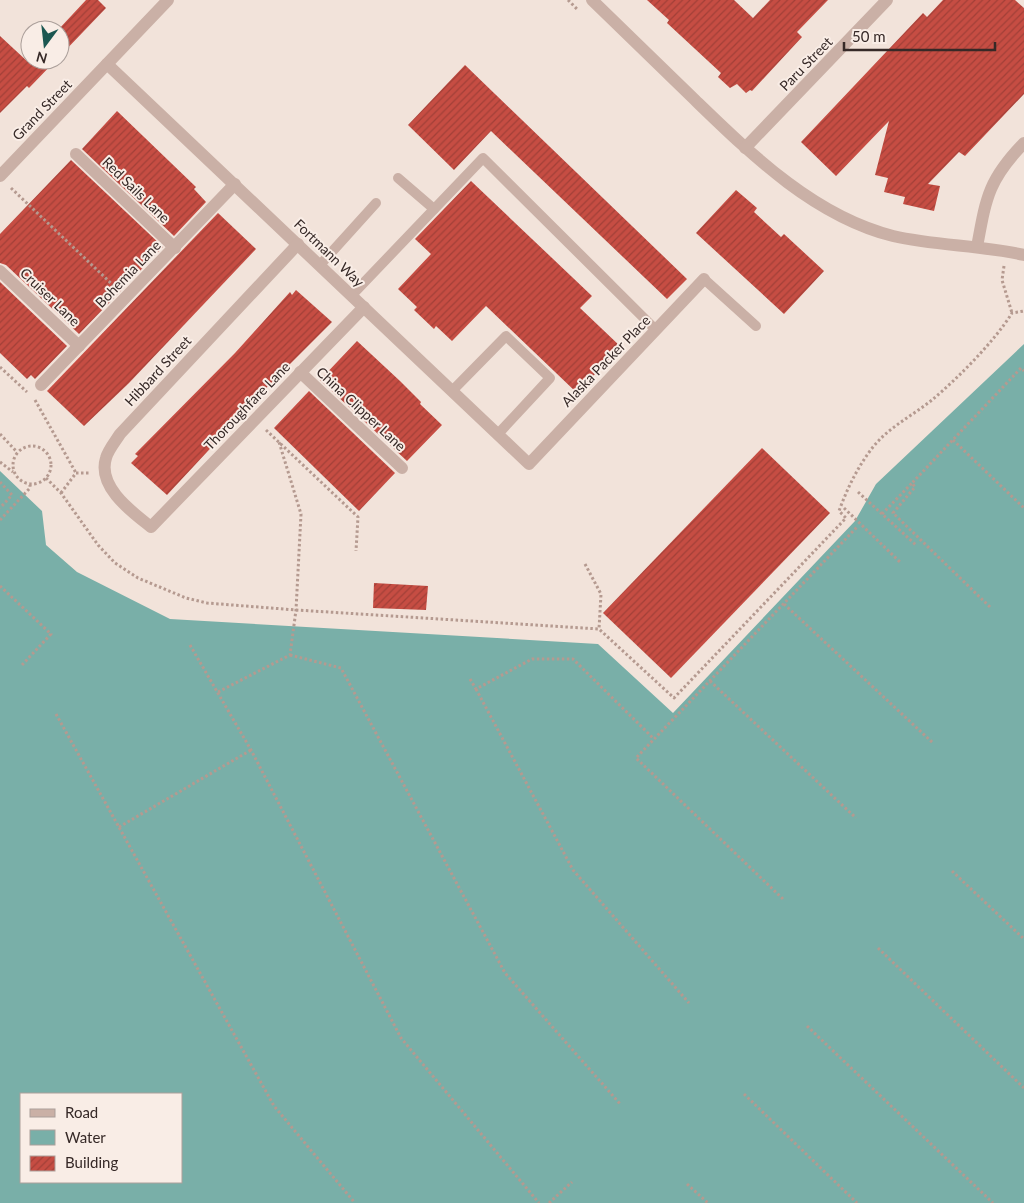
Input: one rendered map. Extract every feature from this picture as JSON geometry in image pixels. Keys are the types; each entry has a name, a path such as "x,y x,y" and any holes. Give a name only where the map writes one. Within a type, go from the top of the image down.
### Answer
{"street":[{"name":"Grand Street","path":"4,180 107,64 168,0"},
{"path":"592,0 745,148 787,184 820,204 864,225 892,235 1024,255"},
{"name":"Paru Street","path":"745,148 887,0"},
{"name":"Fortmann Way","path":"107,64 529,464"},
{"path":"977,247 986,198 992,185 1012,155 1024,143"},
{"name":"Red Sails Lane","path":"76,154 175,248"},
{"name":"Bohemia Lane","path":"41,385 235,184"},
{"name":"Hibbard Street","path":"104,473 106,458 120,434 298,244"},
{"name":"Cruiser Lane","path":"0,271 79,346"},
{"name":"Alaska Packer Place","path":"529,464 704,280"},
{"name":"Thoroughfare Lane","path":"104,473 113,492 131,511 152,527 364,307"},
{"name":"China Clipper Lane","path":"300,372 402,468"}],"lane":[{"path":"352,295 483,158 656,330"},
{"path":"398,178 434,209"},
{"path":"320,265 376,203"},
{"path":"704,280 756,326"},
{"path":"452,391 506,336 550,378 498,434"}],"path":[{"path":"4,180 126,298"},
{"path":"1004,266 1002,280 1012,313"},
{"path":"46,478 62,493 98,545 116,562 138,578 186,598 207,603 296,610 599,629 674,698 846,518 838,511 847,488 872,448 890,428 933,399 1000,332 1012,313 1024,311"},
{"path":"0,367 39,404 76,473"},
{"path":"882,514 1021,368 1024,371"},
{"path":"255,419 358,517 356,551"},
{"path":"0,434 17,452"},
{"path":"953,440 1024,508"},
{"path":"279,442 302,514 296,610 290,655"},
{"path":"0,462 22,481 30,484 46,478 51,466 50,459 42,450 30,446 17,452 14,459 13,472"},
{"path":"76,473 104,473"},
{"path":"62,493 76,473"},
{"path":"0,482 12,494 0,508"},
{"path":"912,483 915,487 893,513 990,607"},
{"path":"0,520 30,488 30,484"},
{"path":"858,492 916,545"},
{"path":"844,508 900,562"},
{"path":"783,899 636,758 858,526"},
{"path":"585,564 601,594 599,629"},
{"path":"0,586 51,634 22,665"},
{"path":"784,604 933,743"},
{"path":"190,645 251,750 401,1038 539,1203"},
{"path":"218,692 290,655 340,668 505,973 621,1105"},
{"path":"476,689 532,659 573,659 654,739"},
{"path":"470,679 573,870 689,1003"},
{"path":"710,681 856,818"},
{"path":"56,714 274,1106 355,1203"},
{"path":"119,826 251,750"},
{"path":"952,871 1024,939"},
{"path":"878,948 1024,1088"},
{"path":"807,1026 993,1203"},
{"path":"744,1094 857,1203"},
{"path":"549,1203 572,1182"},
{"path":"687,1184 708,1203"}],"water":[{"path":"1024,344 1024,1203 0,1203 0,471 42,511 46,545 77,572 170,619 598,644 673,713 855,521 876,484"}],"building":[{"path":"86,0 98,0 106,8 70,46 70,20 67,20"},
{"path":"647,0 734,0 753,18 770,0 828,0 797,32 802,37 752,91 750,90 746,93 737,84 730,88 718,77 721,73 667,23 669,20"},
{"path":"943,0 1015,0 1024,8 1024,94 965,156 959,152 928,184 940,186 934,211 903,204 905,197 884,192 888,178 875,175 889,121 836,176 801,142 923,13 927,17"},
{"path":"0,36 20,55 20,70 46,70 0,113"},
{"path":"465,65 687,279 667,299 491,131 454,170 408,125"},
{"path":"117,111 196,187 194,189 206,202 174,236 82,149"},
{"path":"71,160 163,247 79,334 6,265 0,263 0,234"},
{"path":"471,181 592,296 580,308 621,347 577,393 486,306 452,341 436,326 434,329 414,310 417,307 398,289 431,254 415,239"},
{"path":"736,190 757,208 754,212 781,237 784,234 824,271 784,314 696,233"},
{"path":"218,213 256,249 129,383 84,426 47,391"},
{"path":"0,282 67,346 35,379 31,375 27,379 0,353"},
{"path":"296,290 332,322 272,382 167,495 131,463 138,456 135,454 235,353 290,292 292,295"},
{"path":"357,341 400,381 442,425 407,461 320,380"},
{"path":"309,391 395,473 359,511 274,428"},
{"path":"762,448 830,513 671,678 603,613"},
{"path":"374,583 428,586 426,610 373,608"}]}
